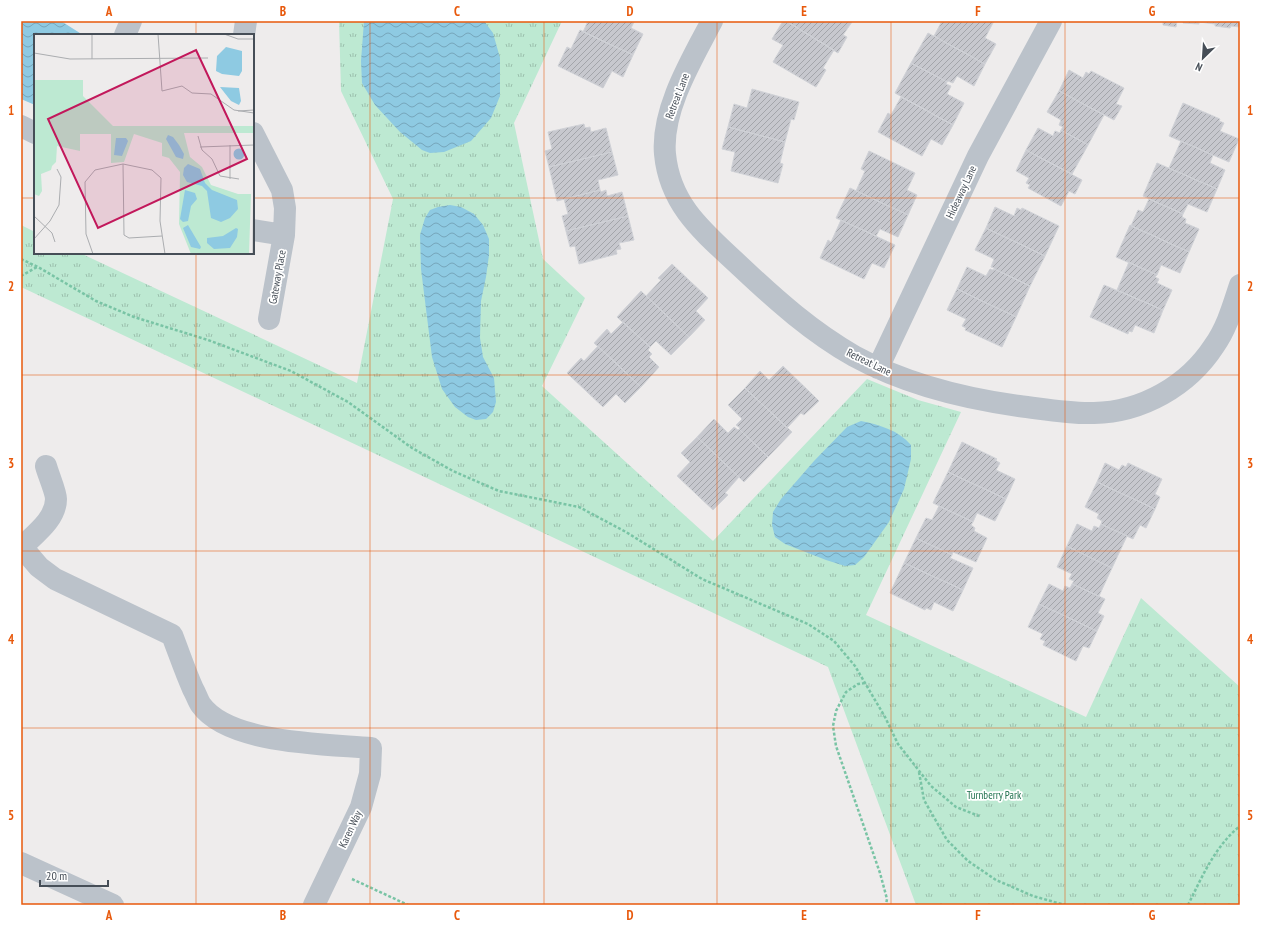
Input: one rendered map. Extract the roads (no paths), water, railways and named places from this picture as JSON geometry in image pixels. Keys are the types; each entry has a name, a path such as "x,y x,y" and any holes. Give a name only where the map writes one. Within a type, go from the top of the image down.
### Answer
{"street":[{"path":"124,34 131,21"},
{"path":"244,34 246,21"},
{"name":"Retreat Lane","path":"712,21 675,96 666,124 665,153 668,172 674,192 684,208 698,225 775,299 828,340 856,357 908,380 944,392 992,402 1084,413 1126,409 1149,401 1166,392 1190,374 1203,361 1215,346 1222,332 1231,313 1240,285"},
{"name":"Hideaway Lane","path":"878,368 978,156 1051,21"},
{"path":"21,126 34,132"},
{"name":"Gateway Place","path":"254,135 282,190 285,208 284,235 269,319"},
{"name":"Gateway Place","path":"254,230 284,235"},
{"path":"22,546 40,530 48,521 53,512 56,499 46,466"},
{"name":"Karen Way","path":"22,546 39,567 55,578 172,635 200,705 212,717 230,728 275,740 371,748 370,774 361,807 314,905"},
{"path":"21,863 113,905"}],"water":[{"path":"21,21 61,21 81,34 34,34 34,105 21,99"},
{"path":"364,21 484,21 493,33 500,58 500,96 491,118 471,141 444,152 430,153 422,150 400,132 375,105 362,83 361,61"},
{"path":"450,205 461,207 474,214 483,225 489,239 489,255 481,301 480,338 483,357 494,378 496,402 493,412 486,419 476,420 468,417 455,407 442,389 432,357 421,269 420,235 425,218 430,210"},
{"path":"861,421 882,426 900,435 911,445 911,459 904,489 889,522 864,557 855,565 845,566 785,544 775,537 772,525 773,512 781,499 814,461 847,427"}],"park label":[{"name":"Turnberry Park","path":"994,795"}]}
